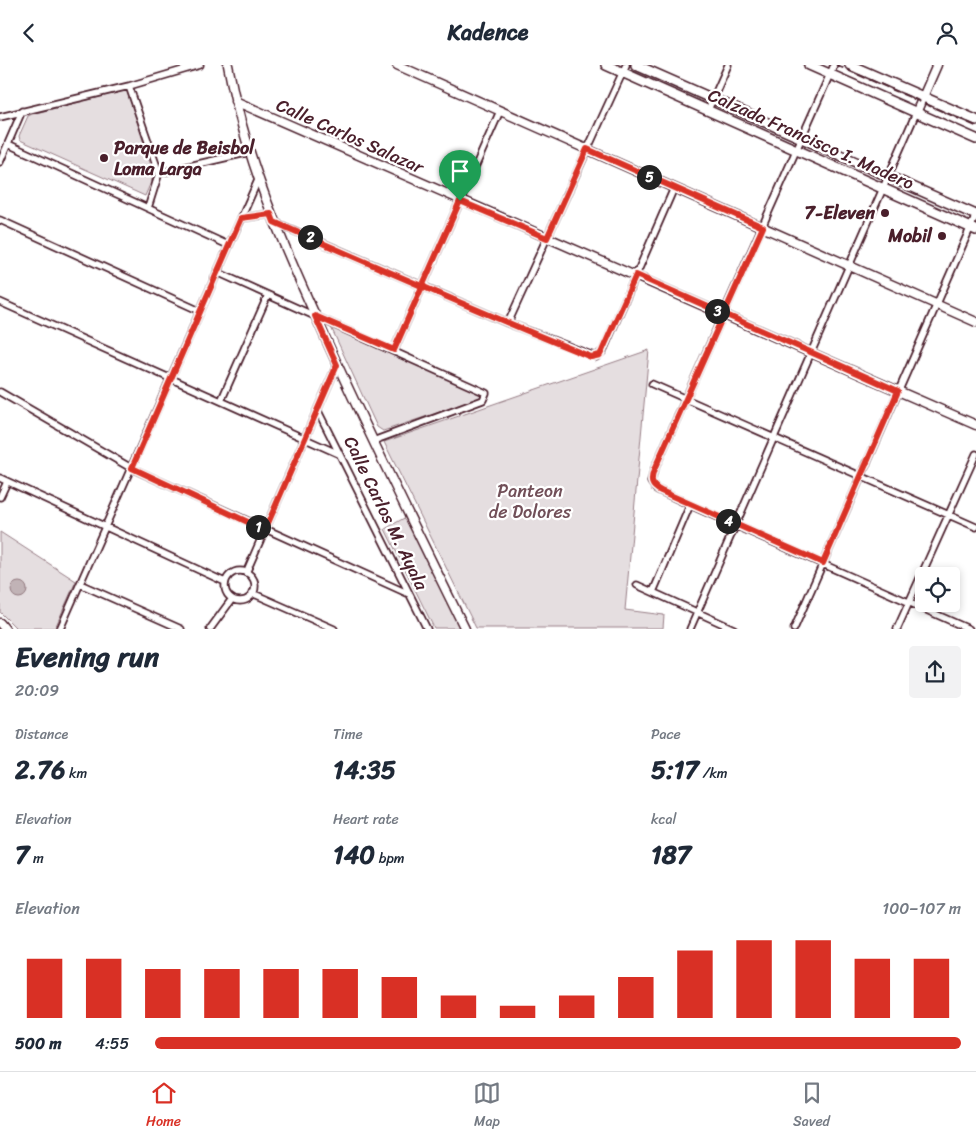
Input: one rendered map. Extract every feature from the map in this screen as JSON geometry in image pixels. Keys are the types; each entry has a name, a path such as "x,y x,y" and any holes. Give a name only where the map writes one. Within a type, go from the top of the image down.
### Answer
{"main road":[{"name":"Calzada Francisco I. Madero","path":"606,65 624,69 797,151 973,228"},
{"name":"Calzada Francisco I. Madero","path":"636,65 976,215"},
{"path":"809,65 976,139"},
{"path":"850,65 976,120"}],"street":[{"path":"0,117 129,86 200,65"},
{"path":"228,65 235,101 258,180 273,218 337,365 465,629"},
{"path":"397,65 976,322"},
{"path":"708,110 728,65"},
{"path":"834,65 654,470 651,482 656,489 690,505 969,629"},
{"path":"690,629 937,65"},
{"path":"508,323 624,69"},
{"path":"129,86 159,173 148,208"},
{"name":"Calle Carlos Salazar","path":"235,101 976,425"},
{"path":"0,162 22,111"},
{"path":"394,350 500,111"},
{"path":"8,144 228,245"},
{"path":"159,173 250,151"},
{"path":"60,629 258,180"},
{"path":"241,218 273,218 422,286 591,357 600,355 674,188"},
{"path":"794,629 898,391 973,228 976,215"},
{"path":"0,220 200,311"},
{"path":"217,272 484,390 487,395 483,400 373,441"},
{"path":"221,401 268,295"},
{"path":"0,302 339,454"},
{"path":"246,573 337,365"},
{"path":"652,384 862,475 976,527"},
{"path":"0,392 132,468 409,594"},
{"name":"Calle Carlos M. Ayala","path":"318,411 428,629"},
{"path":"898,629 976,453"},
{"path":"0,478 225,582"},
{"path":"0,497 7,482"},
{"path":"653,592 690,505"},
{"path":"246,573 253,579 252,593 246,600 232,599 227,594 225,582 232,574 246,573"},
{"path":"80,584 181,629"},
{"path":"638,585 734,629"},
{"path":"252,593 334,629"},
{"path":"210,629 232,599"},
{"path":"0,623 5,629"}],"green space":[{"name":"Parque de Beisbol Loma Larga","path":"127,90 154,175 145,196 20,140 19,136 28,116 32,114"},
{"path":"330,325 484,390 484,397 383,431 377,427"},
{"name":"Panteon de Dolores","path":"649,350 625,610 664,615 663,628 476,628 384,442"},
{"path":"406,517 461,628 434,628 385,529"},
{"path":"0,532 76,581 55,628 16,628 0,612"}],"shaded area":[{"path":"19,582 25,584 27,590 25,596 19,598 13,596 11,590 13,584"}],"railway":[{"path":"836,65 976,126"}],"place":[{"name":"Parque de Beisbol Loma Larga","path":"104,158"},
{"name":"7-Eleven","path":"885,213"},
{"name":"Mobil","path":"942,236"}],"route":[{"path":"460,201 422,286 394,350 315,316 337,365 265,530 132,468 241,218 271,214 274,222 324,243 422,286 465,305 591,357 600,355 636,275 724,314 811,352 898,391 823,563 656,489 651,482 654,470 686,398 724,314 763,227 587,149 547,238 460,201"}]}
